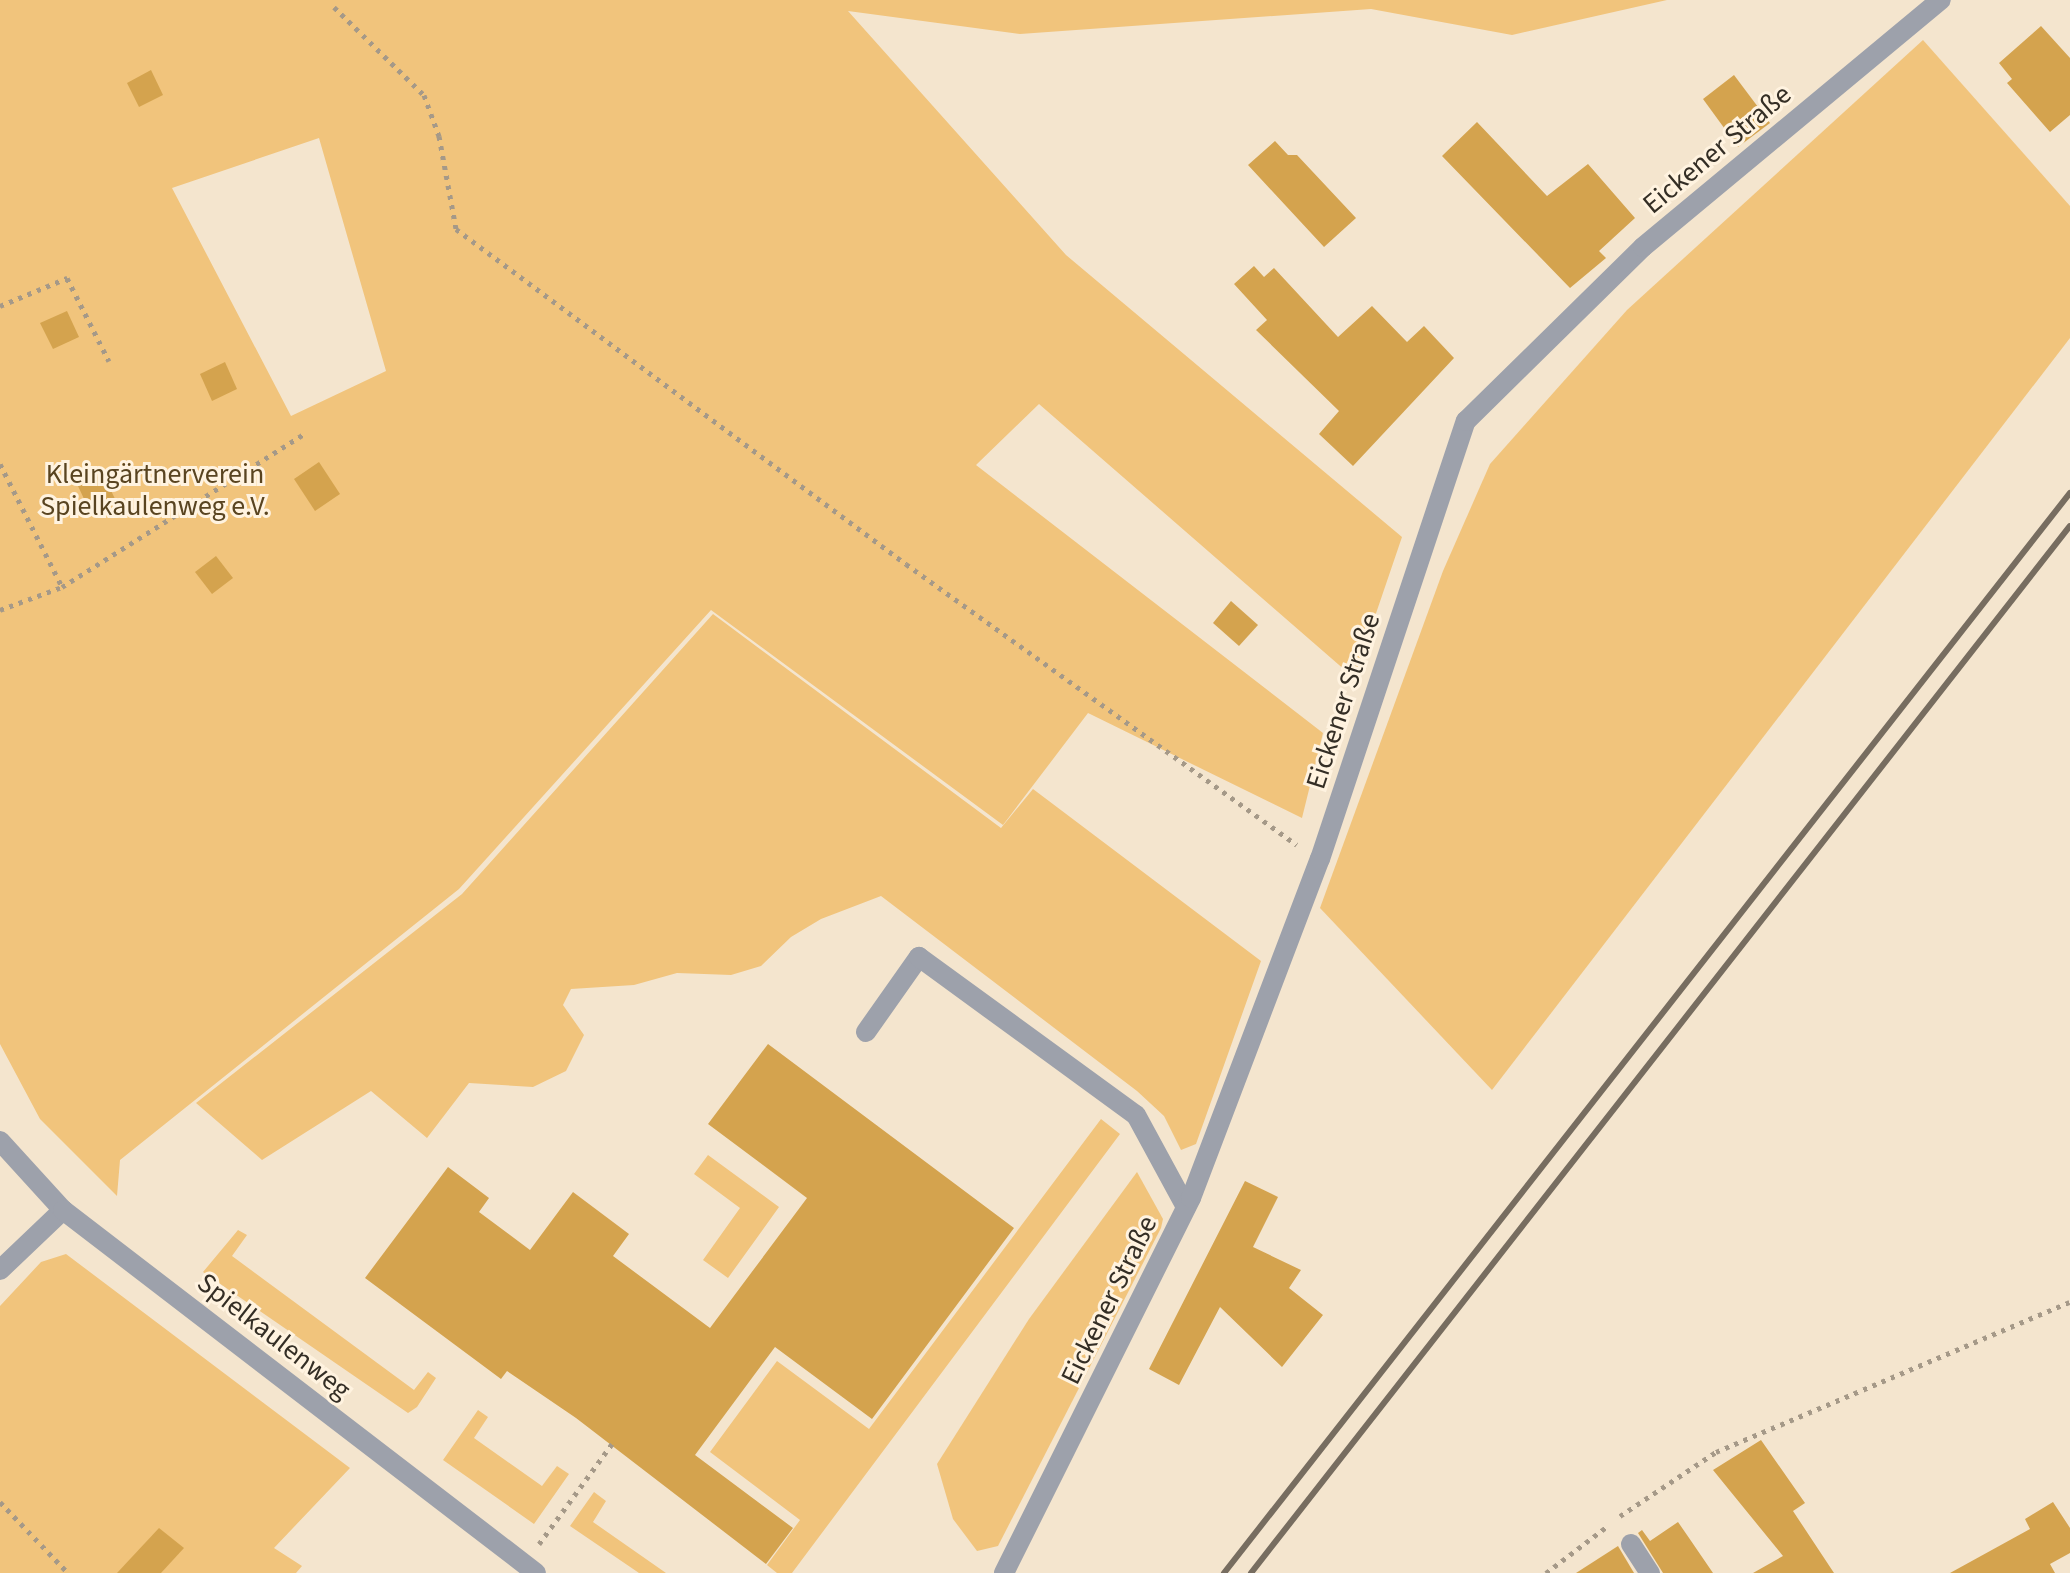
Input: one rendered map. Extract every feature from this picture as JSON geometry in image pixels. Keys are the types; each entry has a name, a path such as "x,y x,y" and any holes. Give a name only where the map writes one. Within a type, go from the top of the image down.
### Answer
{"street":[{"name":"Eickener Straße","path":"1004,1573 1186,1207 1320,859 1466,421 1643,247 1941,0"},
{"path":"866,1032 919,957 1136,1115 1186,1207"},
{"name":"Spielkaulenweg","path":"0,1141 63,1210 526,1570"},
{"path":"0,1270 63,1210"},
{"path":"1631,1544 1650,1573"}],"path":[{"path":"334,7 424,95 439,136 456,229 918,573 1242,809 1320,859"},
{"path":"0,306 67,278 109,361"},
{"path":"0,610 62,587 304,434"},
{"path":"0,464 62,587"},
{"path":"1546,1573 1716,1452 2070,1302"},
{"path":"526,1570 612,1444"},
{"path":"0,1502 68,1573"}],"green space":[{"name":"Kleingärtnerverein Spielkaulenweg e.V.","path":"0,0 1667,0 1512,35 1371,9 1020,34 848,11 1066,255 1402,537 1354,678 1039,404 976,465 1323,733 1302,818 1088,713 1003,825 711,610 459,889 120,1160 117,1196 40,1119 0,1044","holes":["319,138 386,371 291,416 172,188"]},
{"path":"1923,40 2070,206 2070,338 1492,1090 1320,908 1443,571 1490,464 1627,310"},
{"path":"713,614 1001,828 1033,789 1261,961 1196,1144 1181,1150 1164,1116 1137,1091 881,896 821,919 791,937 761,966 731,975 677,973 634,985 571,989 563,1005 584,1035 566,1071 533,1087 469,1083 427,1138 371,1091 262,1160 196,1103 462,894"},
{"path":"1101,1119 1120,1134 792,1573 777,1573 767,1565 800,1520 710,1452 777,1361 869,1429"},
{"path":"708,1155 779,1207 728,1278 703,1260 740,1208 694,1174"},
{"path":"1137,1172 1163,1219 1161,1228 998,1546 977,1551 953,1519 937,1464 1029,1319"},
{"path":"238,1230 247,1235 232,1256 414,1390 428,1372 436,1378 417,1407 408,1413 203,1272"},
{"path":"66,1254 350,1468 274,1548 302,1566 296,1573 0,1573 0,1306 41,1262"},
{"path":"478,1410 488,1417 474,1438 542,1486 557,1466 569,1474 534,1524 443,1460"},
{"path":"594,1492 606,1501 593,1522 666,1573 639,1573 570,1526"}],"building":[{"path":"2041,26 2070,58 2070,115 2050,132 2007,83 2012,79 1999,63"},
{"path":"151,70 163,95 139,107 127,83"},
{"path":"1734,75 1770,123 1738,147 1703,99"},
{"path":"1477,122 1547,196 1588,164 1635,218 1599,251 1606,258 1570,288 1442,156"},
{"path":"1275,141 1288,155 1297,155 1356,218 1324,247 1248,165"},
{"path":"1254,266 1264,277 1274,268 1338,337 1372,306 1407,342 1424,326 1454,358 1353,466 1319,434 1339,411 1256,330 1267,320 1234,284"},
{"path":"67,311 79,337 53,349 40,323"},
{"path":"225,362 237,389 212,401 200,374"},
{"path":"319,462 340,494 315,511 294,479"},
{"path":"103,474 117,503 92,516 78,486"},
{"path":"216,556 233,578 212,594 195,572"},
{"path":"1231,601 1258,625 1239,646 1213,623"},
{"path":"768,1044 1014,1228 872,1419 775,1347 695,1455 793,1528 766,1564 576,1418 507,1371 501,1379 365,1278 448,1167 489,1198 479,1212 530,1250 573,1192 629,1234 613,1256 710,1328 807,1198 708,1124"},
{"path":"1245,1181 1278,1197 1253,1247 1301,1270 1289,1288 1323,1315 1282,1367 1220,1307 1179,1385 1149,1369"},
{"path":"1761,1440 1805,1503 1793,1511 1834,1573 1753,1573 1783,1556 1713,1470"},
{"path":"2053,1502 2070,1528 2070,1553 2050,1564 2055,1573 1950,1573 2030,1529 2025,1519"},
{"path":"1678,1522 1713,1573 1663,1573 1638,1533 1642,1530 1650,1541"},
{"path":"159,1528 184,1548 161,1573 117,1573"},
{"path":"1618,1546 1634,1573 1576,1573"}],"railway":[{"path":"1224,1573 2070,493"},
{"path":"1251,1573 2070,526"}]}
